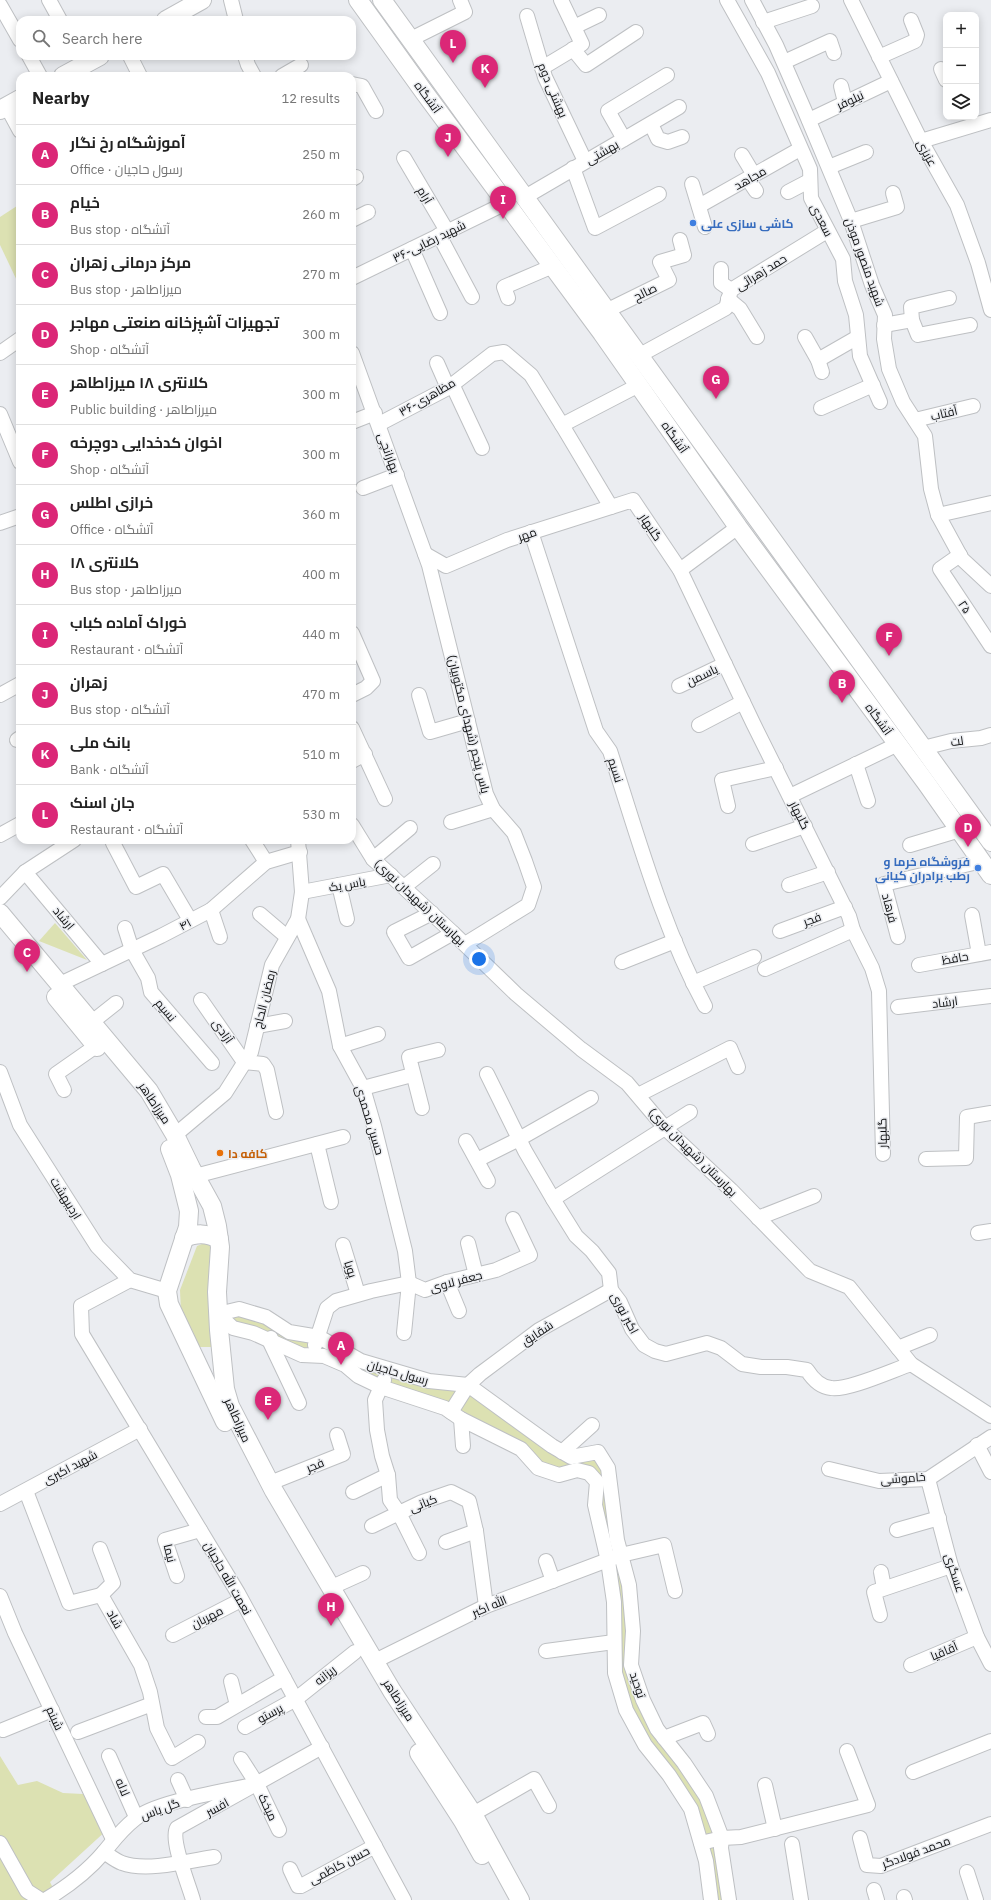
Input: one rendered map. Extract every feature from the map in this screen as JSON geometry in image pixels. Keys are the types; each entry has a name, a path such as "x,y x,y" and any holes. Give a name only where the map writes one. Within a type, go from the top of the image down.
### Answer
{"main road":[{"name":"آتشگاه","path":"358,0 553,266 639,385 738,527 898,744 986,868"},
{"name":"آتشگاه","path":"382,0 608,310 991,842"},
{"path":"173,16 198,1"},
{"path":"624,365 631,368 638,366 640,355"},
{"path":"657,411 661,397 666,397 672,400"},
{"name":"میرزاطاهر","path":"0,912 148,1090 175,1135 195,1176 212,1206 219,1238 218,1314 225,1389 230,1406 270,1483 392,1691 473,1814 520,1900"},
{"name":"میرزاطاهر","path":"0,928 139,1099 166,1141 180,1175 189,1211 184,1238 167,1291 169,1304 227,1427 261,1490 355,1652 463,1821 506,1900"},
{"path":"184,1238 198,1234 209,1234 219,1238"},
{"path":"194,1357 205,1358 221,1352"}],"street":[{"path":"48,0 58,16"},
{"path":"231,0 235,16"},
{"path":"410,39 465,12 460,0"},
{"path":"542,68 582,44 561,0"},
{"name":"سعدی","path":"727,0 768,73 800,150 810,169 809,181 811,198 843,259 846,281 856,315 860,356 880,402"},
{"name":"شهید منصور موذن","path":"752,0 784,62 829,167 850,221 872,285 885,315 884,339 889,369 903,402 925,436 931,489 938,515 960,555 991,586"},
{"name":"عزیزی","path":"851,0 921,141 957,205 989,292 991,310"},
{"path":"0,5 16,33"},
{"path":"764,22 803,5"},
{"path":"574,27 599,15"},
{"name":"بهشتی دوم","path":"527,16 542,68 585,161"},
{"path":"879,57 915,41 917,35 911,20"},
{"path":"573,49 586,65 636,32"},
{"path":"784,62 830,41 834,53"},
{"path":"31,60 38,72"},
{"path":"132,60 138,72"},
{"path":"247,60 252,72"},
{"path":"290,72 301,66"},
{"path":"624,139 608,111 667,75"},
{"name":"نیلوفر","path":"809,120 891,81"},
{"path":"356,85 362,86 376,111"},
{"path":"840,86 845,102"},
{"path":"9,105 16,122"},
{"name":"بهشتی","path":"525,197 679,107"},
{"path":"921,141 967,122 991,120"},
{"path":"650,124 658,139 668,142 682,137"},
{"name":"مجاهد","path":"700,206 800,150"},
{"path":"829,167 866,152"},
{"path":"742,155 756,191"},
{"name":"آرام","path":"404,158 443,233 472,297"},
{"path":"573,168 595,228 659,194"},
{"path":"788,192 809,181"},
{"path":"692,184 700,206 705,228"},
{"path":"850,221 897,207 893,193"},
{"name":"۳۶-شهید رضایی","path":"356,276 506,203"},
{"path":"356,218 368,212"},
{"name":"حمد زهرائی","path":"640,355 726,308 730,295 827,231"},
{"name":"صالح","path":"608,310 669,280 660,262 684,255 680,240"},
{"path":"412,249 440,313"},
{"path":"508,298 504,287 553,266"},
{"path":"721,269 721,283 740,309 757,337"},
{"path":"950,298 911,307 912,320 918,335 970,325"},
{"path":"884,325 912,320"},
{"path":"805,337 820,366 858,337"},
{"path":"0,353 16,342"},
{"name":"۳۶-مظاهری","path":"356,422 377,419 450,386 492,354 504,352 531,375 611,507"},
{"path":"437,363 482,448"},
{"name":"بهارانچی","path":"356,364 425,554"},
{"path":"821,408 889,369"},
{"path":"562,425 639,385"},
{"name":"آفتاب","path":"915,420 973,406"},
{"path":"0,414 16,443"},
{"path":"363,488 397,475"},
{"name":"مهر","path":"425,554 446,566 507,540 633,500"},
{"name":"گلبهار","path":"633,500 680,570 743,702 806,826 845,907 853,930 872,968 879,990 883,1154"},
{"path":"938,515 991,504"},
{"path":"0,524 16,518"},
{"path":"680,570 738,527"},
{"name":"نسیم","path":"531,532 596,731 610,751 663,912 693,983 705,1006"},
{"name":"یاس پنجم (شهدای مکتوبیان)","path":"425,554 486,794 493,810 514,832 534,887 528,905 465,944"},
{"name":"۲۵","path":"960,555 940,569 991,646"},
{"path":"356,642 373,681 366,688 356,693"},
{"name":"یاسمن","path":"679,686 725,664"},
{"path":"0,696 16,686"},
{"path":"419,695 430,732 468,721"},
{"path":"699,725 743,702"},
{"name":"لت","path":"923,748 951,741 981,738 991,735"},
{"path":"356,736 385,798"},
{"path":"790,796 898,744"},
{"path":"356,759 365,754"},
{"path":"856,764 868,801"},
{"path":"728,806 722,780 776,768"},
{"path":"451,822 493,810"},
{"path":"0,835 16,826"},
{"path":"753,844 806,826"},
{"path":"373,859 410,828"},
{"path":"910,845 960,830"},
{"name":"بهارستان (شهیدان نوری)","path":"356,831 373,859 453,932 516,994 581,1049 627,1083 666,1129 758,1218 810,1271 849,1287 911,1364 991,1416"},
{"path":"0,898 25,872 68,844"},
{"path":"114,844 136,887 163,874 190,920"},
{"path":"255,844 266,862"},
{"name":"۴۱","path":"60,984 211,910 266,862 299,846"},
{"name":"رمضان الحاج","path":"175,1135 225,1093 251,1052 272,965 298,919 302,892 299,846"},
{"path":"404,887 433,864"},
{"name":"فرهاد","path":"898,937 884,884 986,868"},
{"name":"ارشاد","path":"25,872 102,964"},
{"path":"789,885 828,872"},
{"name":"یاس یک","path":"302,892 391,876"},
{"path":"339,885 347,919"},
{"name":"فجر","path":"780,931 845,907"},
{"path":"211,910 220,937"},
{"path":"432,913 394,932 409,958 453,932"},
{"path":"260,914 287,937"},
{"path":"972,915 985,953"},
{"name":"حسین محمدی","path":"298,919 329,991 340,1046 363,1088 374,1126 405,1251 409,1283 404,1333"},
{"name":"نسیم","path":"125,928 132,950 148,978 151,992 212,1063"},
{"path":"765,969 853,930"},
{"path":"622,962 675,942"},
{"name":"حافظ","path":"919,965 985,953"},
{"path":"693,983 754,957"},
{"name":"ارشاد","path":"898,1007 991,996"},
{"name":"آزادی","path":"201,1000 244,1062"},
{"path":"92,1022 116,1003"},
{"path":"257,1026 285,1021"},
{"path":"340,1046 378,1034"},
{"path":"64,1090 56,1074 96,1046"},
{"path":"638,1095 730,1048 738,1067"},
{"path":"422,1108 412,1075 409,1057 438,1050"},
{"path":"244,1062 263,1064 267,1070 276,1112"},
{"name":"اردیبهشت","path":"0,1072 20,1125 97,1246 130,1280 167,1291"},
{"name":"اکبر نوری","path":"487,1074 519,1139 553,1199 576,1236 592,1251 609,1273 611,1290 620,1302 632,1329 644,1345 655,1352 666,1354 707,1343 721,1348 742,1364 761,1368 787,1367 807,1370 814,1380 831,1388 846,1387 911,1364"},
{"path":"363,1088 412,1075"},
{"path":"477,1160 519,1139 591,1098"},
{"path":"553,1199 666,1129 690,1112"},
{"path":"926,1159 966,1158 967,1117 991,1113"},
{"path":"195,1176 343,1137"},
{"path":"466,1141 488,1181"},
{"path":"317,1144 331,1202"},
{"path":"758,1218 814,1196"},
{"name":"جعفر لاوی","path":"409,1283 425,1290 447,1282 496,1270 530,1255 513,1219"},
{"path":"468,1243 476,1275"},
{"name":"پویا","path":"343,1245 358,1294"},
{"name":"نعمت الله حاجیان","path":"130,1280 81,1306 82,1334 241,1600 404,1900"},
{"path":"447,1282 458,1311"},
{"path":"312,1355 327,1308 336,1301 358,1294 409,1283"},
{"name":"شقایق","path":"456,1415 468,1386 480,1374 539,1330 611,1290"},
{"name":"رسول حاجیان","path":"218,1314 239,1309 266,1317 289,1332 319,1337 361,1361 429,1381 468,1386 571,1458 598,1452"},
{"name":"رسول حاجیان","path":"218,1314 233,1328 253,1333 270,1342 302,1355 324,1356 345,1365 358,1376 381,1387 445,1408 521,1449 538,1468 559,1474 577,1470 589,1473"},
{"path":"275,1323 270,1342 299,1404"},
{"path":"898,1348 930,1335"},
{"name":"کیانی","path":"387,1369 376,1400 378,1430 382,1456 388,1475 390,1500 399,1513 422,1502 451,1492 469,1502 476,1531 486,1606"},
{"path":"410,1396 412,1377"},
{"path":"456,1415 463,1446"},
{"path":"562,1452 592,1425"},
{"name":"شهید اکبری","path":"0,1504 140,1429"},
{"name":"فجر","path":"270,1483 343,1454 337,1435"},
{"name":"خاموشی","path":"829,1469 878,1481 928,1479 991,1437"},
{"path":"977,1445 991,1472"},
{"name":"توحید","path":"598,1452 608,1468 617,1540 614,1558 615,1673 626,1710 644,1745 669,1775 691,1809 706,1861 711,1900"},
{"name":"توحید","path":"589,1473 597,1482 595,1505 614,1558 629,1585 632,1620 631,1665 643,1700 657,1729 684,1763 706,1796 722,1838 721,1848 729,1900"},
{"path":"353,1492 388,1475"},
{"name":"عسگری","path":"928,1479 951,1566 977,1637 991,1664"},
{"path":"26,1491 69,1603 101,1595 113,1583 100,1549"},
{"path":"372,1526 399,1513 419,1553"},
{"path":"896,1530 939,1518"},
{"name":"نیما","path":"177,1576 165,1540 200,1530"},
{"path":"446,1542 476,1531"},
{"name":"الله اکبر","path":"375,1661 486,1606 614,1558 664,1545 675,1591"},
{"path":"546,1561 553,1581"},
{"path":"880,1615 874,1592 951,1566"},
{"path":"881,1572 884,1588"},
{"path":"332,1587 363,1573"},
{"name":"شاد","path":"101,1595 141,1665 157,1728 172,1758 198,1742"},
{"name":"شبنم","path":"0,1596 113,1839"},
{"name":"مهربان","path":"173,1635 241,1600"},
{"path":"614,1623 632,1620"},
{"name":"آقاقیا","path":"911,1665 977,1637"},
{"path":"546,1651 614,1642"},
{"name":"ریزانه","path":"296,1699 355,1652"},
{"path":"206,1717 217,1717 284,1678"},
{"path":"231,1681 237,1705"},
{"name":"پرستو","path":"245,1727 296,1699"},
{"path":"78,1732 152,1704"},
{"path":"3,1730 52,1710"},
{"path":"664,1738 703,1723 708,1734"},
{"path":"913,1772 991,1741"},
{"name":"افسر","path":"193,1900 180,1862 175,1834 177,1828 322,1747"},
{"path":"701,1844 722,1838 741,1837 868,1805 847,1751"},
{"name":"لاله","path":"109,1756 136,1818"},
{"name":"میخک","path":"241,1759 257,1784 279,1830"},
{"path":"473,1814 534,1779 549,1806"},
{"path":"178,1780 187,1800"},
{"name":"گل یاس","path":"45,1900 64,1895 69,1886 104,1852 113,1839 136,1818 160,1806 257,1784"},
{"path":"765,1785 775,1828"},
{"name":"محمد فولادگر","path":"860,1838 867,1865 881,1866 991,1824"},
{"path":"0,1843 27,1890 41,1900"},
{"path":"792,1844 802,1900"},
{"name":"حسن کاظمی","path":"290,1869 298,1886 301,1886 375,1846"},
{"path":"104,1852 121,1863 131,1865 157,1866 214,1857"},
{"path":"967,1872 976,1900"}],"green space":[{"path":"16,207 16,279 0,245 0,217"},
{"path":"55,923 87,960 39,941"},
{"path":"207,1242 213,1246 213,1347 198,1347 181,1313 180,1290 197,1246"},
{"path":"238,1312 346,1355 465,1387 559,1452 598,1456 626,1579 630,1664 687,1770 719,1837 728,1900 712,1900 693,1810 627,1709 597,1505 585,1469 559,1473 538,1466 524,1449 269,1340 224,1315"},
{"path":"0,1756 18,1785 37,1781 63,1793 83,1794 108,1829 50,1882 56,1894 55,1900 0,1900"}],"place":[{"name":"جان اسنک","path":"453,63"},
{"name":"بانک ملی","path":"485,88"},
{"name":"زهران","path":"448,157"},
{"name":"خوراک آماده کباب","path":"503,219"},
{"name":"کاشی سازی علی","path":"693,223"},
{"name":"خرازی اطلس","path":"716,399"},
{"name":"اخوان کدخدایی دوچرخه","path":"889,656"},
{"name":"خیام","path":"842,703"},
{"name":"تجهیزات آشپزخانه صنعتی مهاجر","path":"968,847"},
{"name":"فروشگاه خرما و رطب برادران کیانی","path":"978,868"},
{"name":"مرکز درمانی زهران","path":"27,972"},
{"name":"کافه دا","path":"220,1153"},
{"name":"آموزشگاه رخ نگار","path":"341,1365"},
{"name":"کلانتری ۱۸ میرزاطاهر","path":"268,1420"},
{"name":"کلانتری ۱۸","path":"331,1626"}]}
